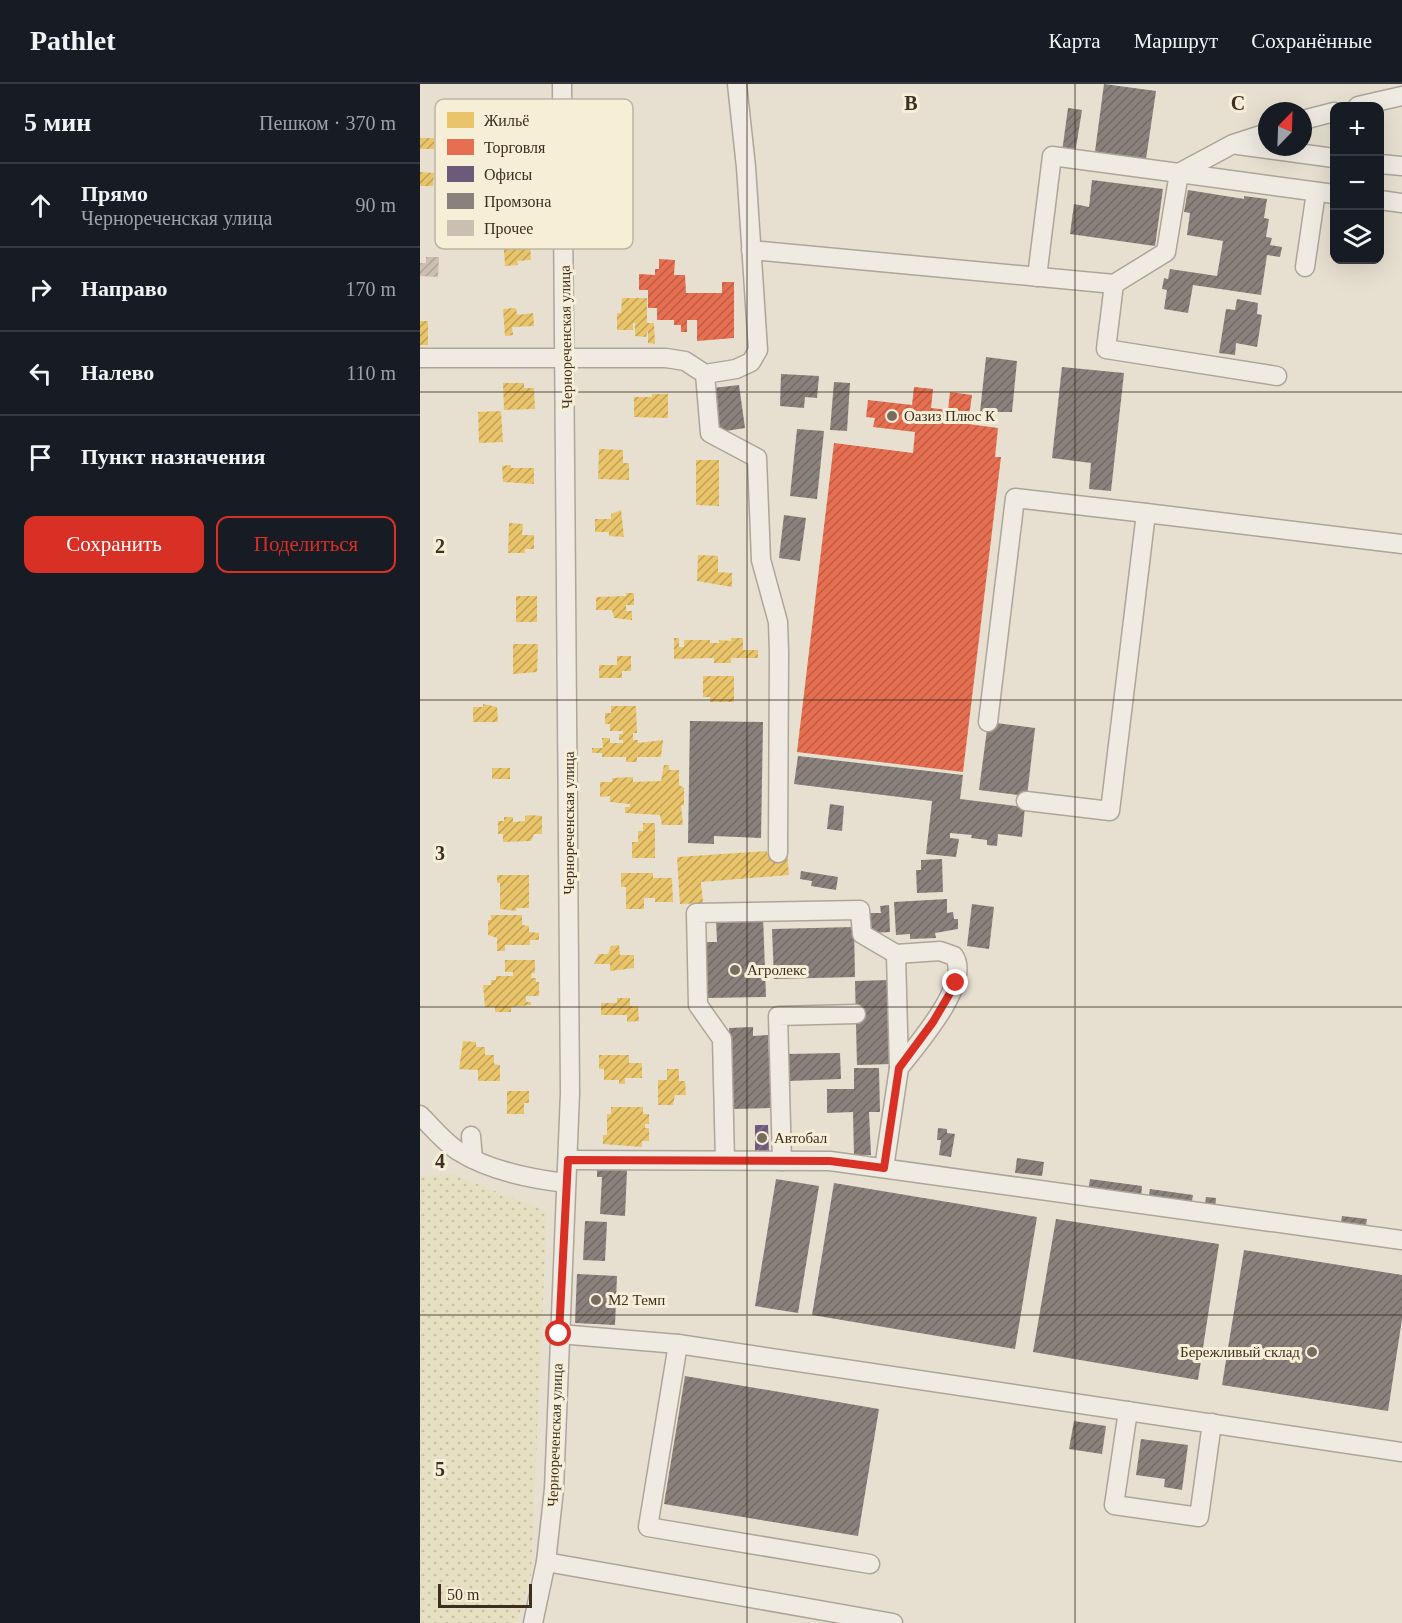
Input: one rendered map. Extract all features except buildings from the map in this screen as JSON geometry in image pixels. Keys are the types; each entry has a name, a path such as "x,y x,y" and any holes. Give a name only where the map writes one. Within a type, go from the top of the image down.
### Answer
{"street":[{"name":"Чернореченская улица","path":"562,84 562,99"},
{"path":"420,358 666,358 685,361 705,374 736,369 751,362 758,350 746,167 737,84"},
{"path":"1376,102 1402,96"},
{"path":"1312,118 1330,113"},
{"path":"1179,173 1233,144 1258,136"},
{"path":"1233,144 1330,157"},
{"path":"1036,277 1052,156 1330,193"},
{"path":"1384,164 1402,166"},
{"path":"751,250 1114,284 1166,252 1179,173"},
{"path":"1305,267 1316,192"},
{"path":"1384,201 1402,203"},
{"name":"Чернореченская улица","path":"533,1623 546,1562 554,1489 570,1093 564,249"},
{"path":"1114,284 1106,349 1277,376"},
{"path":"705,374 710,433 757,458 761,560 774,606 779,642 778,853"},
{"path":"988,722 1015,498 1402,544"},
{"path":"1026,801 1110,811 1146,513"},
{"path":"725,1160 722,1040 698,1005 696,913 860,910 862,934 896,954 940,951 954,956 959,968 956,983 899,1068"},
{"path":"884,1168 899,1068 896,954"},
{"path":"782,1161 778,1016 856,1014"},
{"path":"420,1115 447,1142 541,1180 566,1183"},
{"path":"471,1136 481,1157"},
{"path":"568,1160 830,1161 1402,1240"},
{"path":"559,1334 678,1344 1402,1452"},
{"path":"678,1344 648,1527 870,1564"},
{"path":"1128,1411 1114,1505 1199,1517 1212,1423"},
{"path":"546,1562 893,1623"}],"shaded area":[{"path":"449,1173 547,1211 531,1574 517,1623 420,1623 420,1177"}],"place":[{"name":"Оазиз Плюс К","path":"892,416"},
{"name":"Агролекс","path":"735,970"},
{"name":"Автобал","path":"762,1138"},
{"name":"М2 Темп","path":"596,1300"},
{"name":"Бережливый склад","path":"1312,1352"}],"route":[{"path":"559,1334 568,1160 830,1161 884,1168 899,1068 933,1022 956,983"}]}
